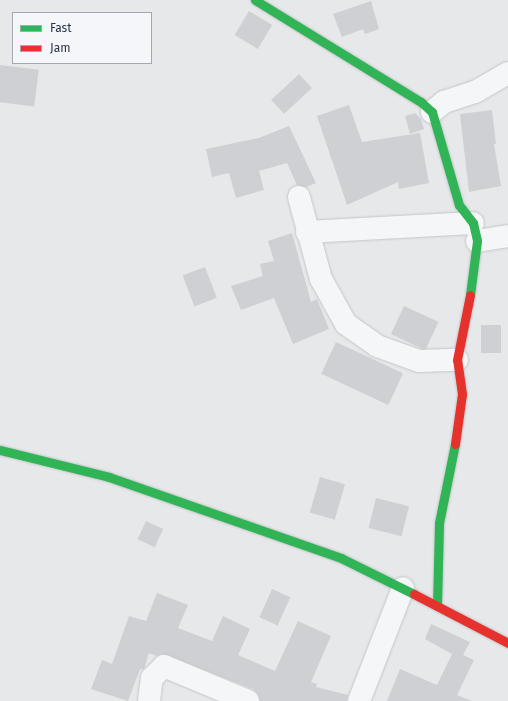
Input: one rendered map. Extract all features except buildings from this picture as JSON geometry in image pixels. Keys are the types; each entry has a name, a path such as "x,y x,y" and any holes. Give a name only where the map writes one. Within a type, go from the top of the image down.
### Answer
{"street":[{"path":"255,0 421,102 432,112 459,205 475,232 473,280 457,360 462,394 455,446 448,470 438,523 437,606"},
{"path":"432,112 444,102 476,92 508,73"},
{"path":"299,197 307,232 321,279 346,324 376,346 419,361 457,360"},
{"path":"307,232 475,232 508,236"},
{"path":"0,450 109,477 203,508 341,558 403,588 508,643"},
{"path":"360,701 403,588"},
{"path":"149,701 152,678 164,666 248,701"}],"traffic: fast":[{"path":"255,0 421,102 432,112 459,205 473,223 477,241 470,295"},
{"path":"437,606 439,523 455,444"},
{"path":"0,450 109,477 341,558 414,594"}],"traffic: jam":[{"path":"455,444 462,394 457,360 470,295"},
{"path":"414,594 508,643"}]}
